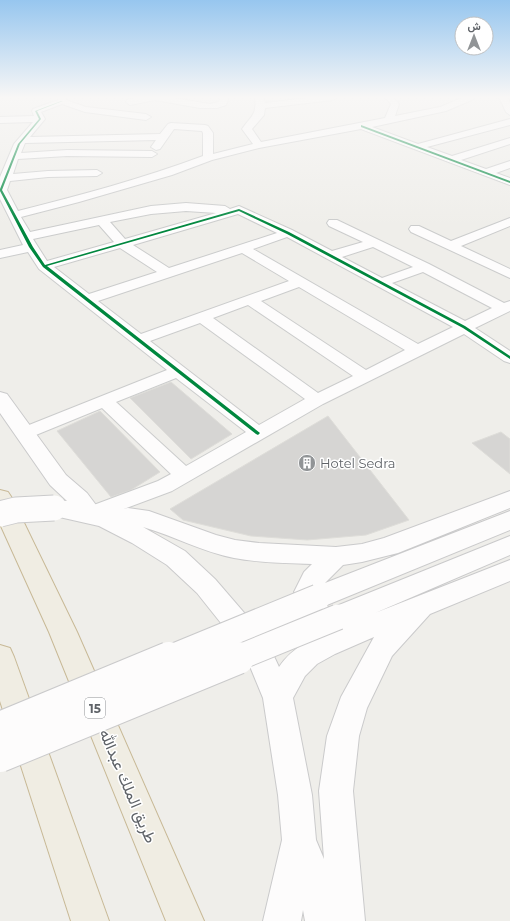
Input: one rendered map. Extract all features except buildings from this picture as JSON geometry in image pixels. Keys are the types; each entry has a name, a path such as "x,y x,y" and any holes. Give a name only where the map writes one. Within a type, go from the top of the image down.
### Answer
{"highway":[{"name":"طريق الملك عبدالله","path":"0,498 63,632 185,921"},
{"path":"0,657 90,921"}],"main road":[{"path":"0,398 58,480 98,517 128,516 150,520 212,543 235,549 259,552 336,556 362,553 389,546 510,499"},
{"path":"0,514 16,510 54,508 98,517 141,537 176,558 206,586 255,646 278,698 295,795 299,840 313,878 324,921"},
{"path":"0,756 328,607 510,520"},
{"path":"0,728 328,607 510,545"},
{"path":"336,556 313,579 307,592 311,604 322,618 335,623 353,624 386,621"},
{"path":"278,698 287,678 296,665 310,652 510,570"},
{"path":"346,921 336,791 343,736 352,707 382,648 421,606"},
{"path":"282,921 299,840"}],"street":[{"path":"22,140 5,174 14,215 28,242 44,266 258,433"},
{"path":"142,180 152,154 161,140"},
{"path":"208,140 208,158"},
{"path":"255,140 259,145"},
{"path":"14,215 75,200 168,173 208,158 259,145 286,140"},
{"path":"399,140 510,182"},
{"path":"417,147 443,140"},
{"path":"451,160 510,140"},
{"path":"5,174 67,153 152,154"},
{"path":"485,172 510,164"},
{"path":"5,174 97,173"},
{"path":"0,254 28,242 101,220 151,210 186,207 239,210 288,233 464,327 510,358"},
{"path":"44,266 239,210"},
{"path":"101,220 124,244 167,273"},
{"path":"450,246 510,222"},
{"path":"333,223 506,307"},
{"path":"415,229 510,274"},
{"path":"86,300 288,233"},
{"path":"332,256 374,243"},
{"path":"243,248 416,350"},
{"path":"492,265 510,258"},
{"path":"380,283 424,267"},
{"path":"138,340 300,282"},
{"path":"250,300 364,376"},
{"path":"98,517 166,486 317,400 506,307"},
{"path":"202,317 317,400"},
{"path":"25,433 178,371"},
{"path":"104,401 184,475"}],"cycle path":[{"path":"22,140 19,144 1,190 31,247 44,266 258,433"},
{"path":"399,140 510,182"},
{"path":"44,266 239,210 288,233 464,327 510,358"}],"place":[{"name":"Hotel Sedra","path":"307,463"}]}
